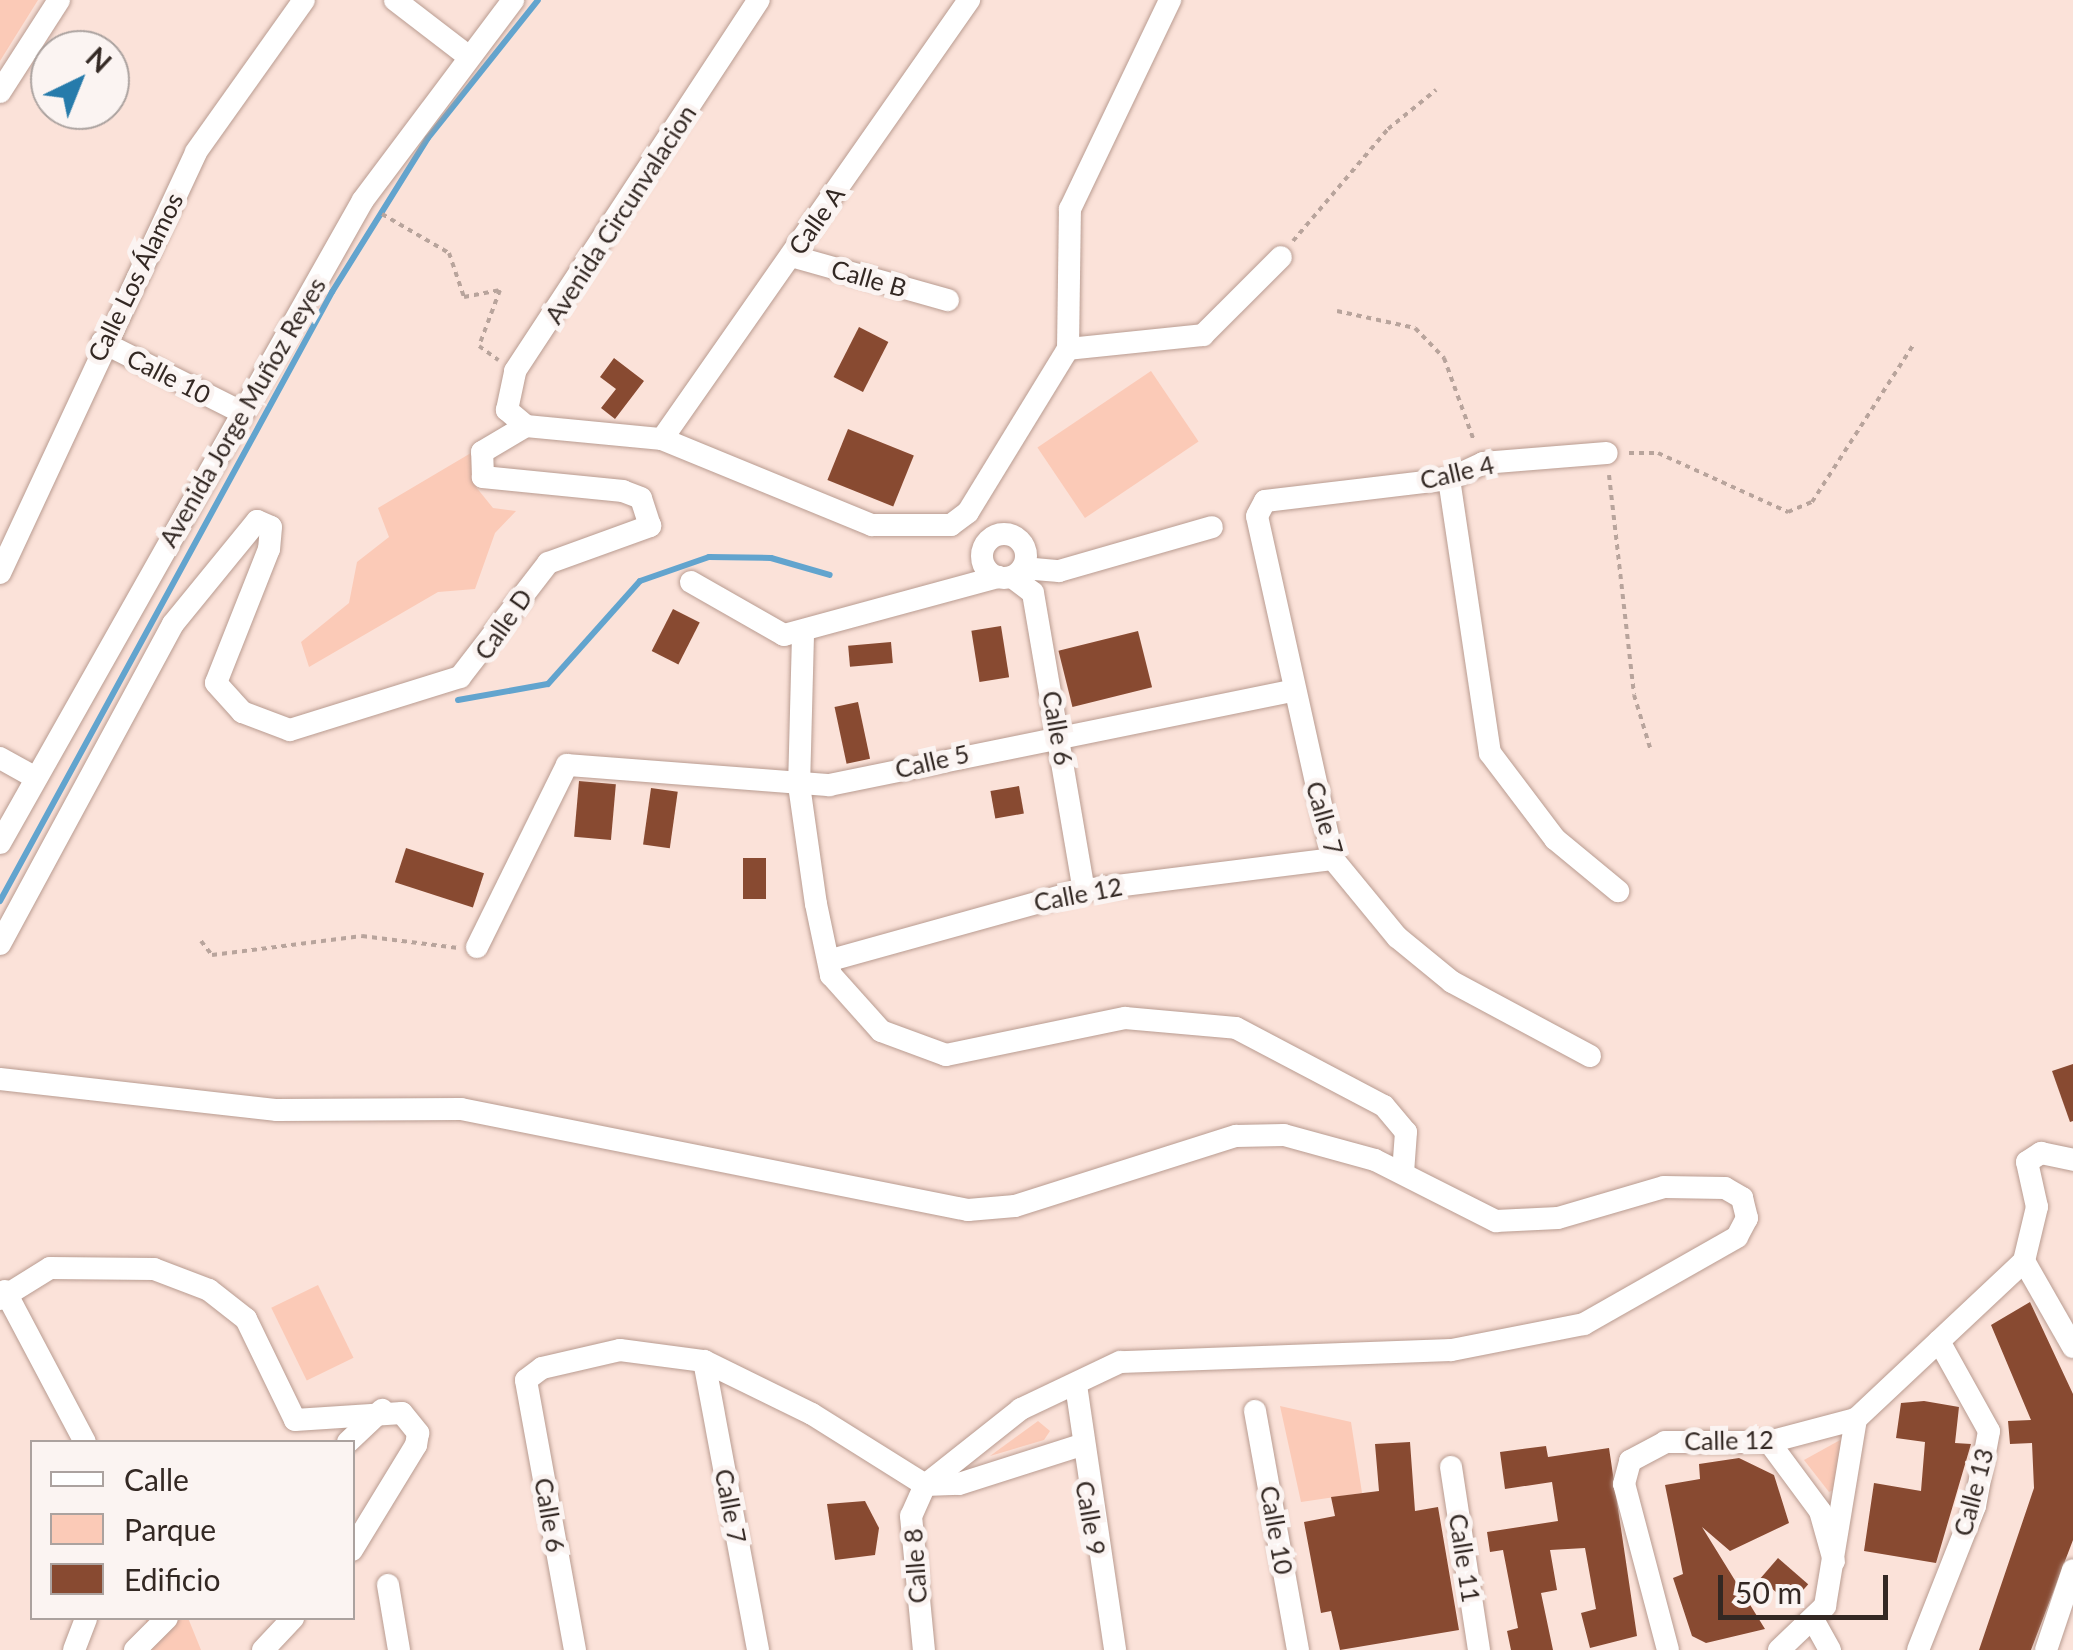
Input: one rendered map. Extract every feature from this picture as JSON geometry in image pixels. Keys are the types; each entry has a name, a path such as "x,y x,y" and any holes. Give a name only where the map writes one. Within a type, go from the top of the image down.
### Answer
{"street":[{"path":"0,92 58,0"},
{"name":"Calle Los Álamos","path":"0,573 102,342 196,152 304,0"},
{"path":"396,0 468,56"},
{"name":"Avenida Jorge Muñoz Reyes","path":"0,843 237,410 363,200 513,0"},
{"name":"Avenida Circunvalacion","path":"514,371 759,0"},
{"name":"Calle A","path":"662,439 969,0"},
{"path":"514,371 506,410 526,426 662,439 872,525 951,526 968,512 1068,349 1070,209 1170,0"},
{"name":"Calle B","path":"791,256 948,300"},
{"path":"1068,349 1203,335 1281,257"},
{"name":"Calle 10","path":"102,342 237,410"},
{"name":"Calle D","path":"0,944 173,624 258,520 271,527 269,549 216,683 242,712 290,730 460,677 548,564 650,526 641,498 623,491 483,476 482,452 526,426"},
{"name":"Calle 4","path":"1258,516 1265,501 1449,479 1482,463 1607,452"},
{"path":"1449,479 1490,753 1555,839 1618,891"},
{"path":"968,512 992,538 982,556 1011,574"},
{"name":"Calle 7","path":"1258,516 1333,859 1397,937 1452,982 1590,1056"},
{"path":"691,582 761,630 803,635 1011,574 1059,571 1212,527"},
{"name":"Calle 6","path":"992,538 1017,538 1011,574 1034,593 1084,890"},
{"path":"803,635 800,785 831,975 881,1031 946,1055 1126,1018 1236,1028 1384,1106 1406,1132 1403,1172"},
{"name":"Calle 5","path":"478,946 567,764 800,785 1059,732 1294,690"},
{"path":"0,758 36,778"},
{"name":"Calle 12","path":"831,960 1084,890 1333,859"},
{"path":"0,1079 277,1110 461,1110 968,1210 1016,1206 1236,1136 1284,1135 1403,1172 1496,1220 1558,1218 1697,1185 1742,1198 1747,1218 1737,1237 1684,1272 1584,1324 1512,1344 1134,1361 1076,1384 991,1426 925,1485"},
{"path":"2073,1160 2041,1153 2027,1162 2037,1208 2024,1262 2073,1347"},
{"path":"84,1440 3,1295 87,1262 154,1269 209,1290 246,1319 295,1420 382,1410 402,1413 418,1433 357,1544"},
{"name":"Calle 12","path":"1668,1650 1624,1484 1630,1460 1642,1449 1696,1438 1768,1442 1856,1419 2024,1262"},
{"name":"Calle 13","path":"1918,1650 1975,1506 1989,1431 1980,1400 1940,1341"},
{"name":"Calle 6","path":"574,1650 526,1380 579,1356 620,1350 704,1361"},
{"path":"704,1361 812,1414 925,1485 959,1484 1078,1446"},
{"name":"Calle 7","path":"704,1361 758,1650"},
{"name":"Calle 9","path":"1076,1384 1078,1446 1115,1650"},
{"path":"350,1440 382,1410"},
{"name":"Calle 10","path":"1256,1411 1298,1650"},
{"path":"1779,1650 1815,1622 1836,1569 1856,1419"},
{"path":"1768,1442 1820,1512 1836,1569"},
{"name":"Calle 11","path":"1451,1467 1479,1650"},
{"name":"Calle 8","path":"924,1650 910,1535 925,1485"},
{"path":"2046,1650 2073,1570"},
{"path":"388,1585 399,1650"},
{"path":"74,1650 85,1620"},
{"path":"134,1650 138,1620"},
{"path":"134,1650 164,1620"},
{"path":"262,1650 290,1620"},
{"path":"1815,1622 1830,1650"}],"path":[{"path":"1281,257 1388,129 1436,90"},
{"path":"380,212 450,253 464,296 500,290 478,346 514,371"},
{"path":"1337,311 1415,328 1444,358 1474,440 1449,479"},
{"path":"1651,750 1634,694 1607,452 1658,453 1788,512 1812,502 1913,345"},
{"path":"201,941 212,955 362,936 437,950 478,946"}],"green space":[{"path":"0,0 38,0 0,61"},
{"path":"1151,371 1199,441 1085,518 1037,448"},
{"path":"476,450 476,487 493,508 516,511 495,533 475,589 438,592 309,667 301,642 349,603 357,562 389,537 378,508"},
{"path":"318,1285 354,1358 307,1381 271,1308"},
{"path":"1280,1406 1351,1422 1362,1493 1301,1502"},
{"path":"1038,1421 1050,1431 1044,1440 990,1456"},
{"path":"1842,1439 1833,1490 1829,1492 1804,1460"},
{"path":"146,1620 189,1620 201,1650 145,1650"}],"building":[{"path":"859,327 888,342 863,392 834,377"},
{"path":"614,358 644,381 615,419 601,408 616,389 600,377"},
{"path":"848,429 914,456 893,507 827,480"},
{"path":"673,609 700,623 678,664 652,651"},
{"path":"1001,626 1009,677 980,682 971,631"},
{"path":"1138,631 1152,687 1072,707 1058,651"},
{"path":"891,642 893,663 850,667 848,646"},
{"path":"858,702 870,759 847,764 835,707"},
{"path":"579,781 616,784 611,840 574,837"},
{"path":"1019,786 1024,814 995,819 990,791"},
{"path":"651,788 678,792 670,848 643,844"},
{"path":"406,848 484,873 473,908 395,882"},
{"path":"743,858 766,858 766,899 743,899"},
{"path":"2073,1064 2073,1121 2070,1122 2052,1071"},
{"path":"2030,1302 2073,1394 2073,1540 2031,1650 1979,1650 2034,1488 2032,1443 2010,1444 2008,1421 2031,1420 1991,1325"},
{"path":"1924,1401 1959,1407 1955,1443 1971,1444 1936,1563 1864,1551 1874,1483 1921,1491 1925,1442 1896,1438 1901,1403"},
{"path":"1410,1442 1415,1511 1438,1507 1459,1630 1340,1650 1331,1611 1321,1613 1304,1522 1335,1516 1331,1497 1379,1491 1375,1444"},
{"path":"1546,1446 1548,1457 1609,1448 1637,1636 1590,1648 1581,1613 1596,1609 1585,1548 1550,1550 1557,1590 1541,1593 1553,1650 1511,1650 1507,1631 1518,1628 1503,1550 1490,1552 1487,1532 1558,1521 1552,1482 1505,1489 1500,1452"},
{"path":"1739,1458 1774,1475 1789,1523 1730,1551 1702,1527 1765,1629 1706,1643 1692,1636 1673,1578 1683,1574 1665,1485 1700,1479 1699,1464"},
{"path":"865,1501 879,1528 875,1555 835,1560 827,1504"},
{"path":"1778,1558 1808,1584 1790,1605 1760,1578"}],"waterway":[{"path":"0,901 332,292 428,138 538,0"},
{"path":"458,700 548,684 640,581 709,557 771,558 830,575"}]}
